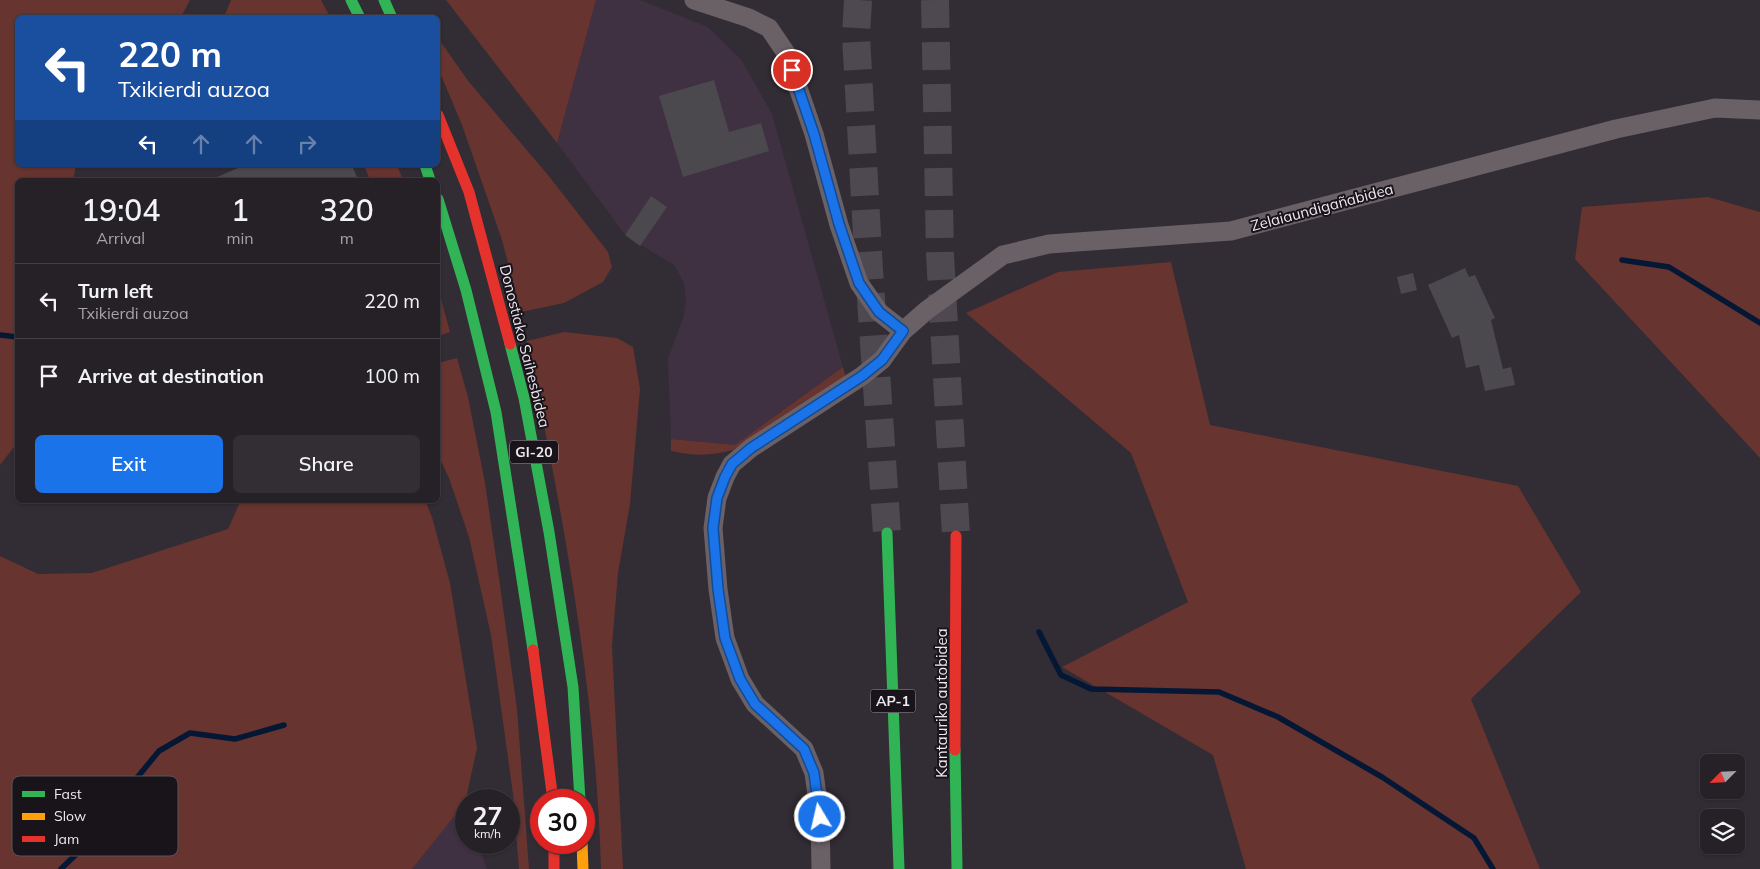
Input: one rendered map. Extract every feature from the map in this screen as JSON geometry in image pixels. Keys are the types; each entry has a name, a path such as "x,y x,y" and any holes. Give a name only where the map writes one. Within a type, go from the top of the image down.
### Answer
{"highway":[{"path":"351,0 358,15"},
{"path":"384,0 391,15"},
{"name":"Donostiako Saihesbidea","path":"440,120 469,192 524,398 549,532 573,687 579,789"},
{"name":"GI-20","path":"440,206 466,290 496,412 537,674 552,789"},
{"name":"AP-1","path":"887,533 899,869"},
{"name":"Kantauriko autobidea","path":"956,536 955,720 957,869"},
{"path":"554,854 554,869"},
{"path":"582,854 583,869"}],"street":[{"path":"694,0 749,18 769,28 786,53 814,134 839,224 859,283 879,312 903,331"},
{"name":"Zelaiaundigañabidea","path":"821,869 820,817 814,773 804,749 755,704 740,679 725,638 718,589 713,528 717,498 732,464 751,448 862,376 882,360 903,331 927,310 1003,255 1049,244 1231,231 1616,129 1715,108 1760,110"}],"shaded area":[{"path":"0,0 190,0 182,15 15,15 15,167 76,167 73,178 15,178 15,446 0,465"},
{"path":"231,0 321,0 329,15 225,15"},
{"path":"446,0 596,0 557,143"},
{"path":"596,0 640,0 708,27 742,61 772,114 843,367 735,445 671,439 668,358 683,319 686,302 684,283 674,265 626,236 557,143"},
{"path":"440,41 469,82 548,175 608,252 612,267 603,282 564,303 521,312 502,240 462,125 440,73"},
{"path":"365,167 398,167 402,178 369,178"},
{"path":"1708,197 1760,212 1760,458 1575,259 1582,207"},
{"path":"1171,262 1210,425 1518,486 1581,592 1471,699 1540,869 1246,869 1213,755 1062,667 1188,602 1131,453 966,313 1058,272"},
{"path":"440,295 450,332 440,335"},
{"path":"564,332 617,338 633,347 640,389 630,504 618,573 612,646 623,869 601,869 598,802 592,736 576,604 553,472 527,341"},
{"path":"457,358 468,397 485,483 499,578 517,709 529,869 519,869 520,789 512,789 491,635 469,537 449,478 440,459 440,362"},
{"path":"843,367 846,378 733,450 702,455 671,451 671,439 735,445"},
{"path":"240,503 426,503 432,517 450,583 477,748 468,789 455,789 455,815 412,869 0,869 0,556 38,574 92,573 228,529"},
{"path":"455,815 455,854 482,854 487,869 412,869"}],"building":[{"path":"714,80 729,132 761,123 769,151 683,177 659,96"},
{"path":"240,167 353,167 357,178 215,178"},
{"path":"651,196 667,207 640,246 625,235"},
{"path":"1465,268 1469,277 1475,275 1495,318 1491,320 1503,369 1511,367 1515,385 1485,391 1479,365 1466,368 1459,335 1452,338 1428,285"},
{"path":"1413,273 1417,290 1401,294 1397,277"}],"waterway":[{"path":"1622,260 1669,267 1760,323"},
{"path":"0,335 15,337"},
{"path":"1039,632 1061,675 1091,689 1219,692 1278,717 1382,777 1474,838 1493,869"},
{"path":"138,776 159,751 190,733 235,739 284,725"},
{"path":"61,869 74,856"}],"tunnel":[{"path":"858,0 856,36 869,270 887,533"},
{"path":"935,0 940,255 956,536"}],"traffic: fast":[{"path":"351,0 358,15"},
{"path":"384,0 391,15"},
{"path":"426,167 429,178"},
{"path":"440,206 466,290 496,412 533,650"},
{"path":"510,344 524,398 549,532 573,687 579,789"},
{"path":"887,533 899,869"},
{"path":"955,750 957,869"}],"traffic: slow":[{"path":"582,854 583,869"}],"traffic: jam":[{"path":"440,120 469,192 510,344"},
{"path":"955,750 956,536"},
{"path":"533,650 552,789"},
{"path":"554,854 554,869"}],"route":[{"path":"792,70 814,134 839,224 859,283 879,312 903,331 882,360 862,376 751,448 732,464 717,498 713,528 718,589 725,638 740,679 755,704 804,749 814,773 820,817"}]}
